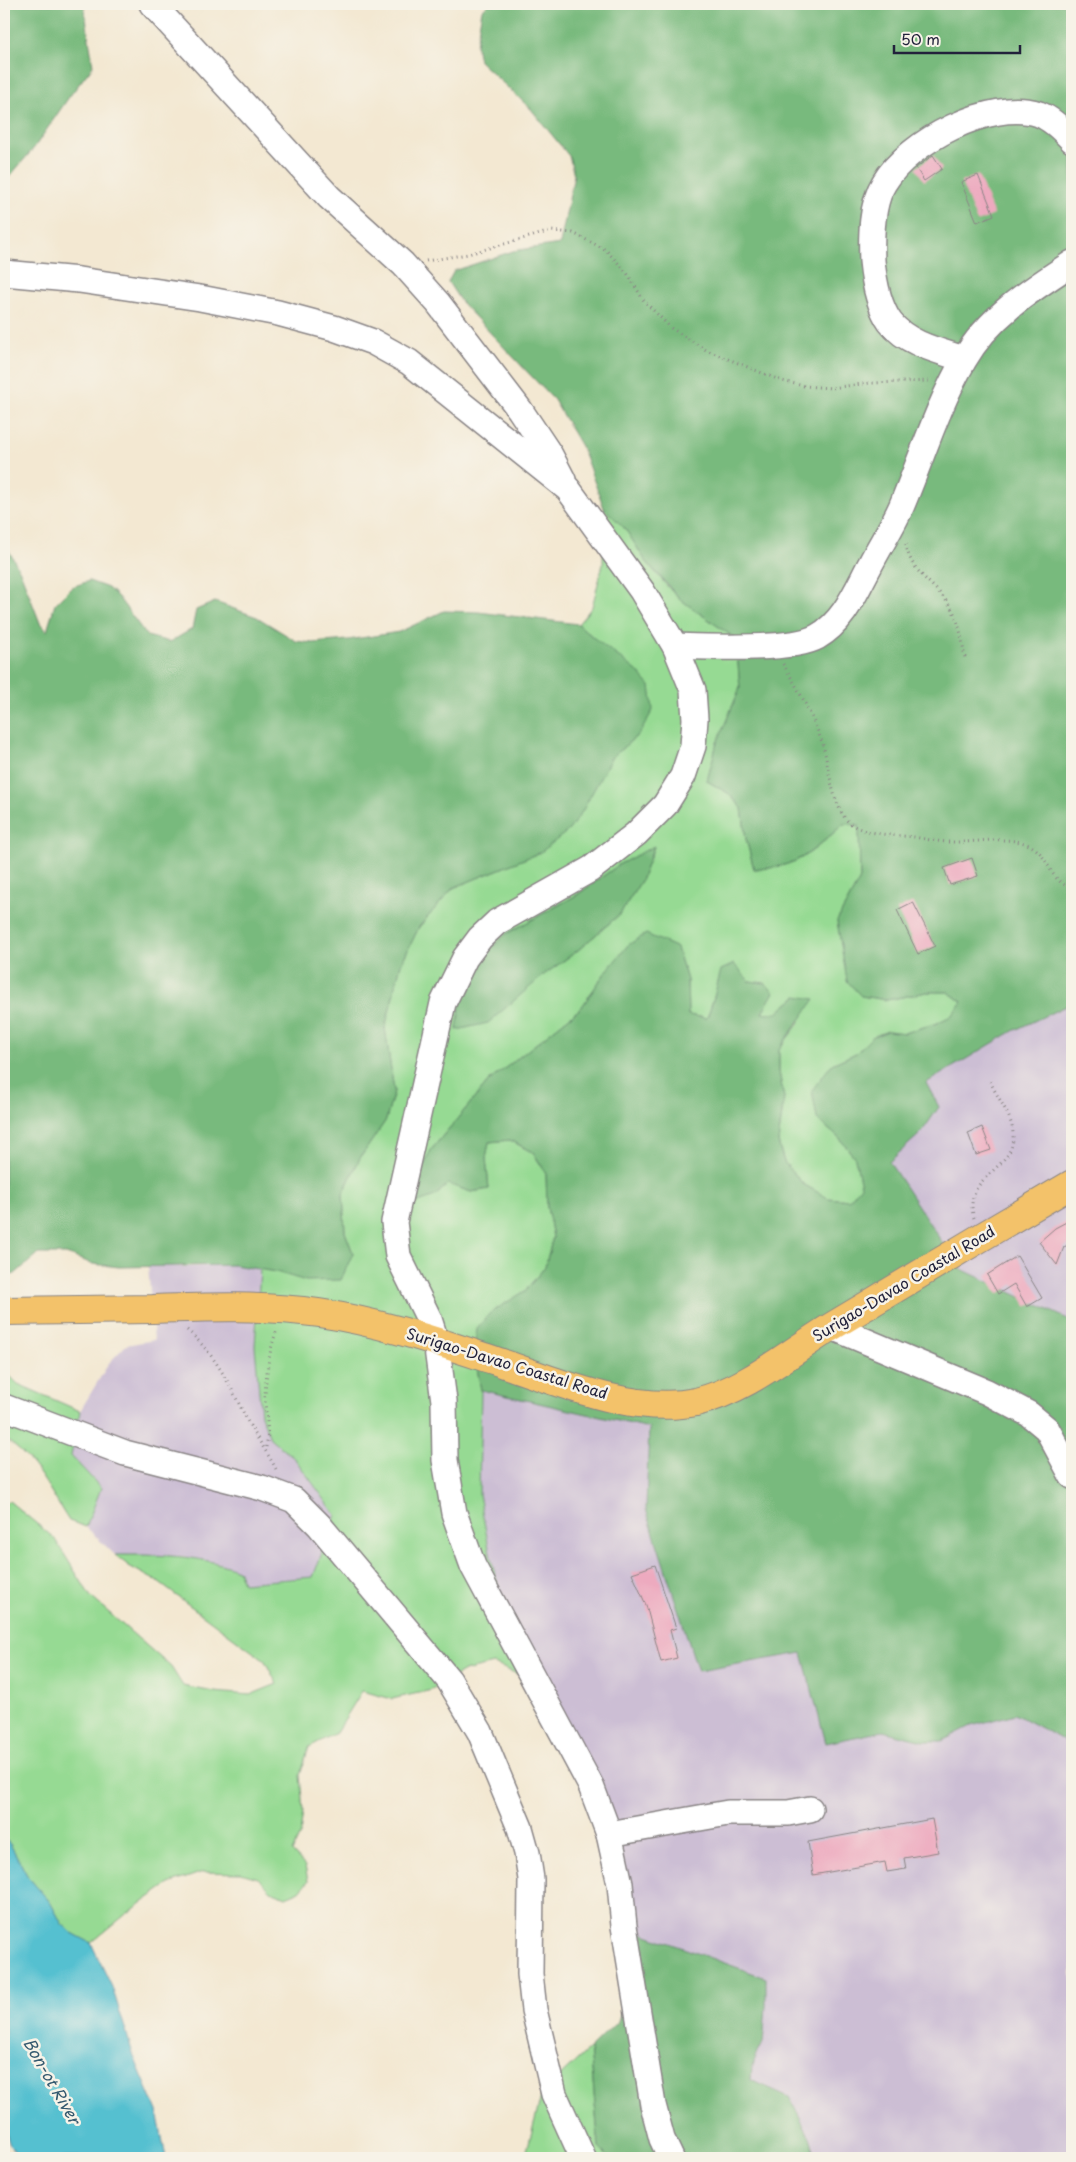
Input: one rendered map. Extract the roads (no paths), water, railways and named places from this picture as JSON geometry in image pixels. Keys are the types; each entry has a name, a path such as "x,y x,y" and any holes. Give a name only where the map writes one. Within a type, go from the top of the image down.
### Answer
{"highway":[{"name":"Surigao-Davao Coastal Road","path":"4,1311 202,1307 284,1309 367,1322 436,1341 592,1393 640,1403 675,1405 716,1396 741,1384 832,1326 1072,1184"}],"street":[{"path":"152,4 329,196 403,264 438,303 520,410 550,455 568,489 642,591 675,646 693,690 696,719 693,746 683,776 665,804 636,834 591,868 497,922 480,938 465,958 443,1003 394,1222 398,1256 429,1319 436,1341 444,1401 445,1460 454,1513 463,1539 473,1566 591,1786 610,1834 620,1884 624,1926 653,2105 662,2139 671,2158"},
{"path":"964,358 922,345 906,336 891,323 883,309 876,285 871,248 874,219 883,184 898,163 930,139 969,121 998,112 1039,114 1056,124 1072,140"},
{"path":"675,646 781,646 816,638 833,626 846,610 901,506 964,358 987,327 1011,306 1072,263"},
{"path":"4,273 79,280 200,298 278,313 334,328 373,342 409,362 568,489"},
{"path":"832,1326 987,1392 1028,1414 1047,1429 1072,1476"},
{"path":"4,1407 125,1453 262,1488 294,1500 319,1525 450,1680 480,1732 520,1828 527,1853 531,1879 530,1974 534,2010 554,2094 583,2158"},
{"path":"610,1834 728,1813 788,1813 810,1808"}],"water":[{"name":"Bon-ot River","path":"4,1839 10,1844 28,1877 50,1902 62,1924 72,1933 91,1943 112,1987 134,2057 157,2111 166,2158 21,2158 10,2146 4,2127"}]}
